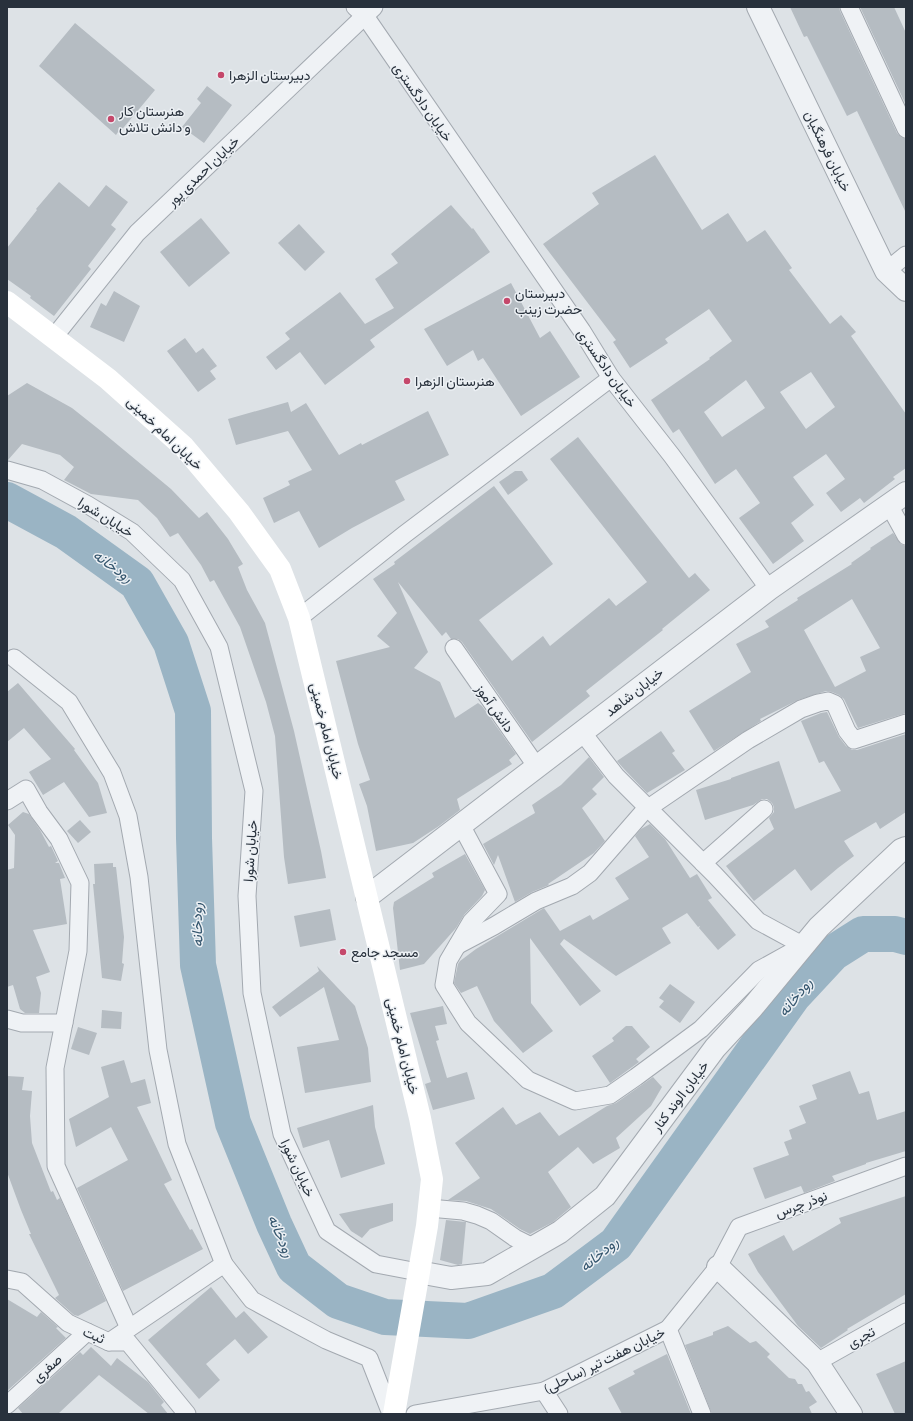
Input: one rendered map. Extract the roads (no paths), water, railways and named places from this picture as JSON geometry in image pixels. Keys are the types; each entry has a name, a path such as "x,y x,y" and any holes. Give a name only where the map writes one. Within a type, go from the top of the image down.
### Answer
{"main road":[{"name":"خیابان امام خمینی","path":"7,302 108,379 184,447 239,512 280,569 299,618 420,1118 432,1179 427,1226 392,1414"}],"street":[{"name":"خیابان فرهنگیان","path":"758,7 886,270 906,290"},
{"path":"849,7 906,129"},
{"name":"خیابان احمدی پور","path":"54,337 137,233 365,10"},
{"name":"خیابان دادگستری","path":"365,10 582,331 611,378 672,456 769,588"},
{"path":"886,270 906,256"},
{"path":"299,618 405,534 611,378"},
{"name":"خیابان شورا","path":"7,470 42,480 88,505 132,532 182,580 218,648 254,791 247,896 252,993 282,1134 327,1231 376,1264 418,1272"},
{"path":"897,499 906,536"},
{"name":"خیابان شاهد","path":"367,897 769,588 897,499"},
{"name":"دانش آموز","path":"454,648 537,767"},
{"path":"14,658 69,702 112,773 128,816 139,877 158,1050 177,1144 224,1264 252,1300 326,1340 369,1358 392,1414"},
{"path":"458,945 536,901 572,886 590,873 644,811 748,740 801,709 828,701 835,704 847,731 854,740 906,723"},
{"path":"582,732 616,776 703,863 758,921 804,946"},
{"path":"7,801 26,789 39,812 59,839 80,882 78,951 55,1068 56,1166 129,1328"},
{"path":"703,863 764,809"},
{"path":"461,825 498,894 471,922 448,961 444,985 468,1023 528,1080 575,1101 610,1095 701,1029 759,970 804,946"},
{"name":"خیابان الوند کنار","path":"418,1272 451,1278 487,1274 560,1232 605,1196 715,1048 752,1008 819,927 901,850 906,848"},
{"path":"7,1019 22,1023 64,1023"},
{"name":"نوذر چرس","path":"718,1267 739,1227 906,1166"},
{"path":"429,1208 463,1211 477,1215 490,1221 515,1238 532,1247"},
{"path":"109,1342 224,1264"},
{"path":"718,1267 817,1362 851,1414"},
{"name":"خیابان هفت تیر (ساحلی)","path":"415,1414 544,1391 668,1329 718,1267"},
{"name":"ثبت","path":"7,1279 22,1282 68,1323 109,1342 128,1342 187,1414"},
{"name":"تجری","path":"817,1362 906,1312"},
{"path":"668,1329 702,1414"},
{"name":"صفری","path":"7,1405 87,1332"},
{"path":"544,1391 559,1414"}],"waterway":[{"name":"رودخانه","path":"7,500 66,532 137,583 171,643 193,711 194,838 198,965 233,1123 274,1224 294,1267 338,1301 385,1317 468,1321 553,1291 616,1244 793,996 833,953 863,934 895,934 906,937"}],"place":[{"name":"دبیرستان الزهرا","path":"221,75"},
{"name":"هنرستان کار و دانش تلاش","path":"111,119"},
{"name":"دبیرستان حضرت زینب","path":"507,301"},
{"name":"هنرستان الزهرا","path":"407,381"},
{"name":"مسجد جامع","path":"343,952"}]}
